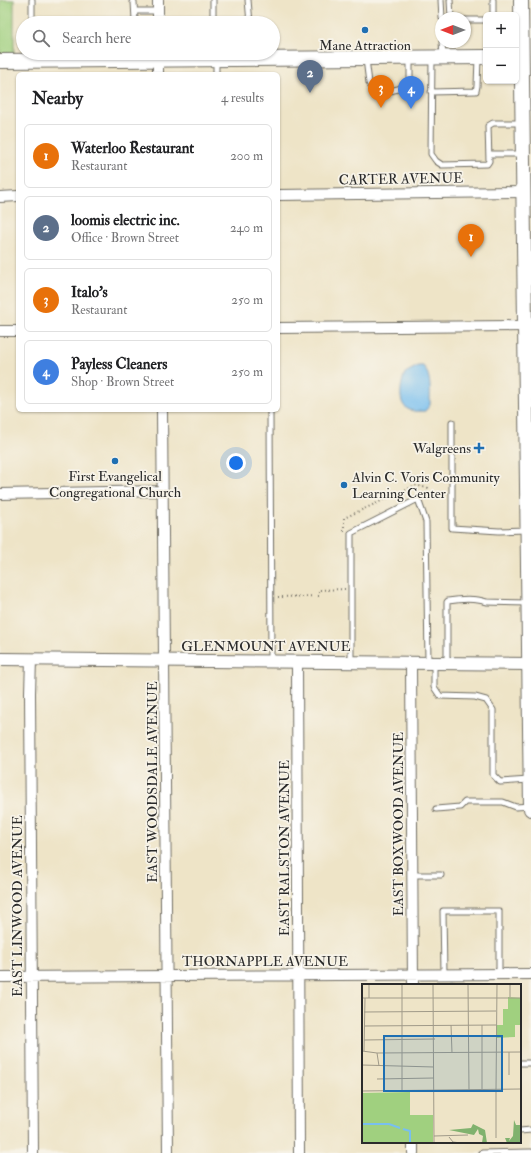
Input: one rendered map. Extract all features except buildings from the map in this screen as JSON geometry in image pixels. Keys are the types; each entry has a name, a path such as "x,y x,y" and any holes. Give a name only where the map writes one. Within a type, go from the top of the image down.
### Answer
{"main road":[{"path":"521,0 519,20 523,57 523,154 528,326 528,603 530,617 531,807"},
{"path":"280,57 366,58 482,57"},
{"path":"0,61 16,59"},
{"path":"128,60 158,62 180,60"}],"street":[{"path":"158,0 158,16"},
{"name":"CARTER AVENUE","path":"280,195 524,192"},
{"path":"0,197 16,196"},
{"path":"280,328 528,326"},
{"path":"0,331 16,331"},
{"name":"EAST WOODSDALE AVENUE","path":"162,412 168,1153"},
{"path":"0,494 163,491"},
{"name":"GLENMOUNT AVENUE","path":"0,659 530,664"},
{"name":"EAST LINWOOD AVENUE","path":"31,659 33,1153"},
{"name":"EAST RALSTON AVENUE","path":"297,662 299,1153"},
{"name":"EAST BOXWOOD AVENUE","path":"411,663 413,984"},
{"name":"THORNAPPLE AVENUE","path":"0,977 531,974"}],"lane":[{"path":"32,0 32,16"},
{"path":"132,0 134,2 135,16"},
{"path":"213,0 213,16"},
{"path":"248,0 249,16"},
{"path":"441,0 442,12"},
{"path":"450,0 451,12"},
{"path":"493,0 493,12"},
{"path":"135,11 158,11"},
{"path":"471,20 483,20"},
{"path":"440,48 432,92 431,154 436,161 442,165 487,164 489,161 488,126 493,123 523,123"},
{"path":"366,58 368,83 373,91 390,91 406,86 410,78 410,57"},
{"path":"432,92 476,91 482,57"},
{"path":"214,60 216,72"},
{"path":"489,154 523,154"},
{"path":"270,412 271,662"},
{"path":"452,422 452,528 499,531 529,530"},
{"path":"351,662 352,533 418,499 426,522 431,663 434,687 440,696 475,697 486,700 493,710 493,775 500,782 530,780"},
{"path":"447,663 448,601 458,599 481,600 487,602 528,603"},
{"path":"436,809 460,807 465,802 503,802 516,807 531,807"},
{"path":"412,875 441,875"},
{"path":"444,974 443,911 499,911 499,974"},
{"path":"482,1153 531,1152"}],"path":[{"path":"344,534 344,518 414,485 428,488 428,505"},
{"path":"344,582 344,590"},
{"path":"271,598 319,596 319,590 351,589"}],"green space":[{"path":"0,0 14,0 14,61 0,61"}],"water":[{"path":"418,366 423,366 429,379 430,405 425,411 410,410 403,404 401,399 401,388 405,373"}],"place":[{"name":"Mane Attraction","path":"365,30"},
{"name":"loomis electric inc.","path":"310,93"},
{"name":"Italo's","path":"381,108"},
{"name":"Payless Cleaners","path":"411,109"},
{"name":"Waterloo Restaurant","path":"471,257"},
{"name":"Walgreens","path":"479,448"},
{"name":"First Evangelical Congregational Church","path":"115,461"},
{"name":"Alvin C. Voris Community Learning Center","path":"344,485"}]}
